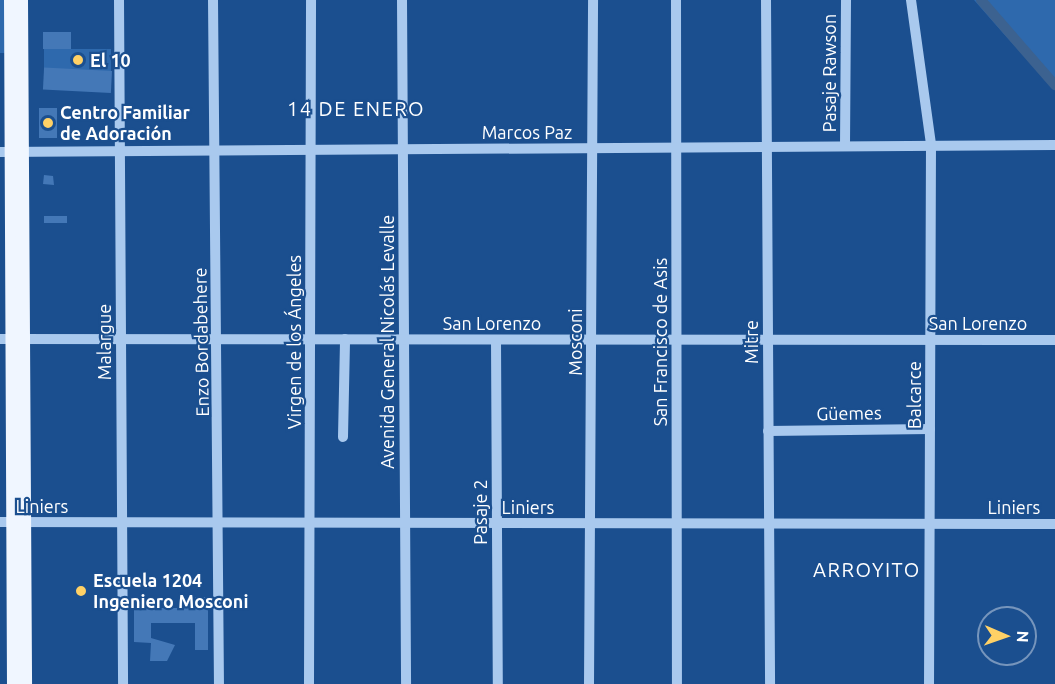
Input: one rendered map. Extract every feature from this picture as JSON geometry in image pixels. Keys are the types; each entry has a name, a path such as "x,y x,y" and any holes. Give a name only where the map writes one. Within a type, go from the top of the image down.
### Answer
{"main road":[{"path":"11,0 14,684"},
{"path":"11,152 21,0"},
{"path":"12,522 25,684"}],"street":[{"name":"Malargue","path":"119,0 123,684"},
{"name":"Enzo Bordabehere","path":"213,0 218,340 219,684"},
{"name":"Virgen de los Ángeles","path":"309,684 311,0"},
{"name":"Avenida General Nicolás Levalle","path":"402,0 406,684"},
{"name":"Mosconi","path":"589,684 593,0"},
{"name":"San Francisco de Asis","path":"676,0 677,684"},
{"name":"Mitre","path":"766,0 770,684"},
{"name":"Pasaje Rawson","path":"845,146 846,0"},
{"name":"Balcarce","path":"911,0 931,146 929,684"},
{"name":"Marcos Paz","path":"11,152 1055,145"},
{"name":"San Lorenzo","path":"12,339 1055,340"},
{"path":"343,437 345,339"},
{"name":"Pasaje 2","path":"496,340 498,684"},
{"name":"Güemes","path":"768,431 930,429"},
{"name":"Liniers","path":"12,522 1055,524"}],"shaded area":[{"path":"0,0 6,0 6,53 0,53"},
{"path":"974,0 1055,0 1055,90 1003,33"},
{"name":"El 10","path":"44,49 111,49 111,72 44,72"}],"building":[{"path":"43,32 71,32 71,49 43,49"},
{"path":"44,67 112,71 111,93 43,89"},
{"name":"Centro Familiar de Adoración","path":"39,108 57,108 57,138 39,138"},
{"path":"44,175 53,176 54,185 43,184"},
{"path":"44,216 67,216 67,223 44,223"},
{"path":"195,597 208,597 208,650 195,650 195,623 151,623 151,638 175,645 167,661 150,661 151,643 134,642 134,608 195,608"}],"waterway":[{"path":"981,0 1055,85"}],"place":[{"name":"El 10","path":"78,60"},
{"name":"Centro Familiar de Adoración","path":"48,123"},
{"name":"Escuela 1204 Ingeniero Mosconi","path":"81,591"}],"district":[{"name":"14 DE ENERO","path":"356,108"},
{"name":"ARROYITO","path":"867,569"}]}
